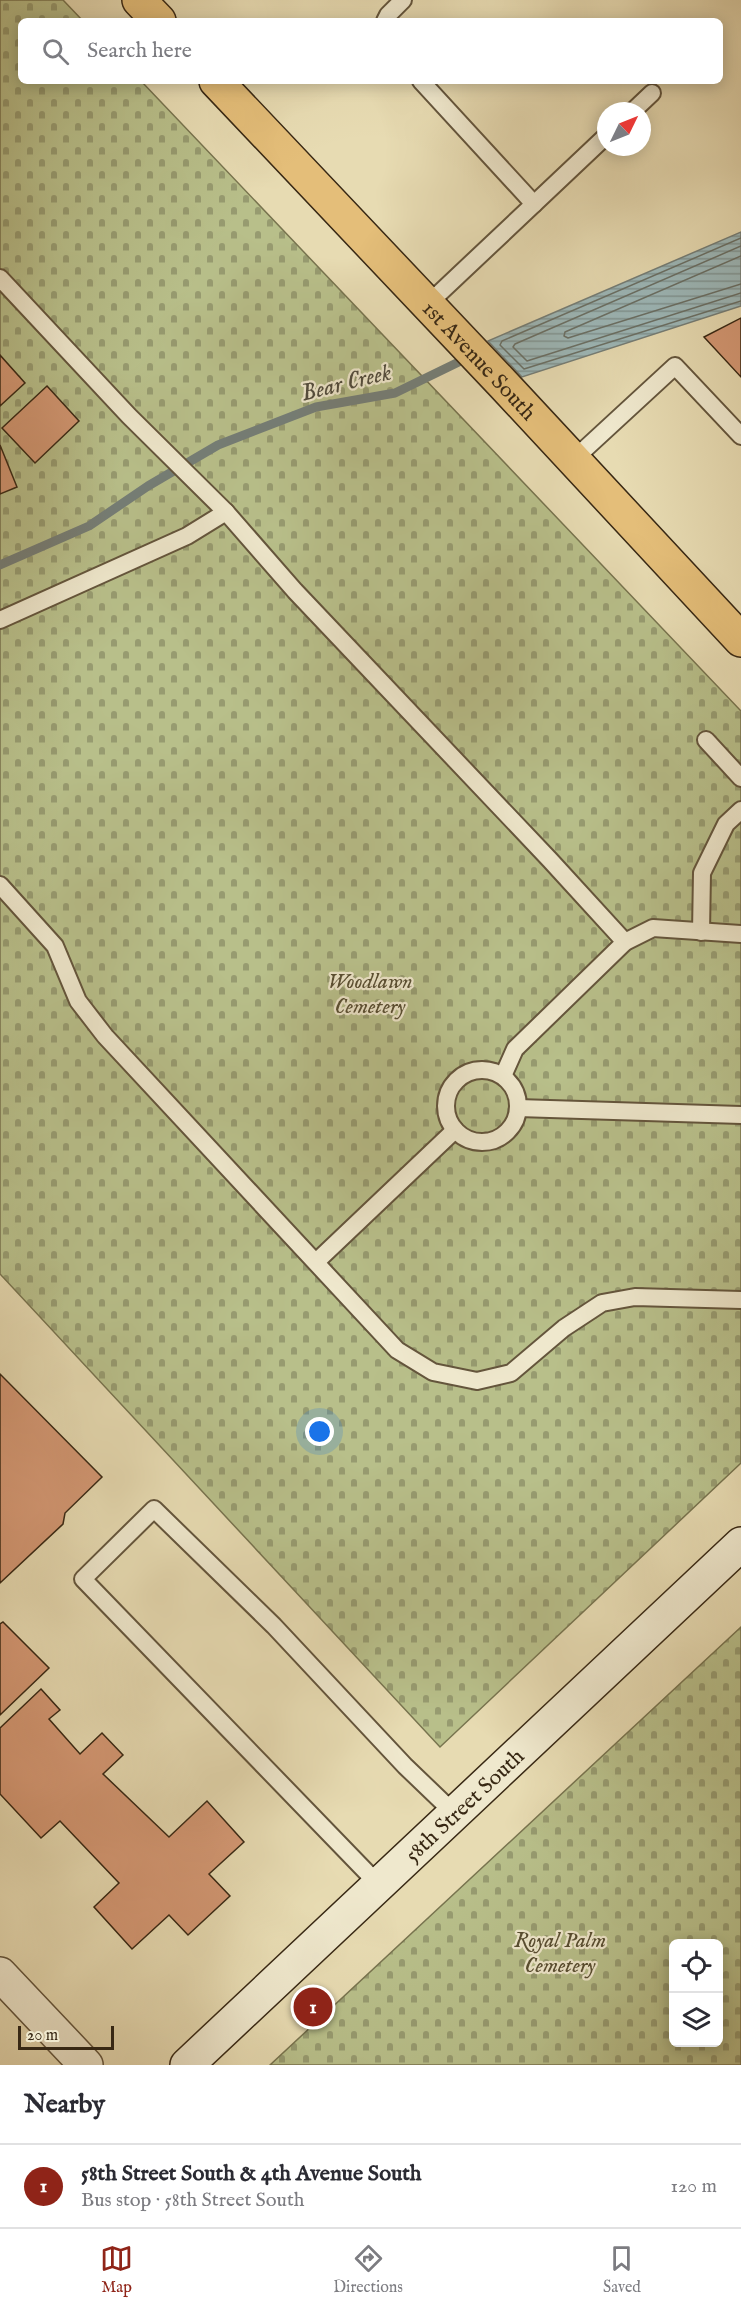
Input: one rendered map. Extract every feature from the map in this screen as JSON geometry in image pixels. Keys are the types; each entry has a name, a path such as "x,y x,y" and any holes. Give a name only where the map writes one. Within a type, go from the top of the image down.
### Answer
{"main road":[{"path":"139,0 156,18"},
{"name":"1st Avenue South","path":"219,84 741,640"}],"street":[{"name":"58th Street South","path":"187,2065 741,1544"},
{"path":"0,1974 86,2065"}],"lane":[{"path":"386,18 403,0"},
{"path":"423,84 534,204"},
{"path":"642,102 652,93"},
{"path":"431,308 534,204 597,144"},
{"path":"0,278 146,434 226,512 295,591 625,942"},
{"path":"573,460 675,366 741,436"},
{"path":"0,620 187,536 226,512"},
{"path":"706,740 741,778"},
{"path":"701,932 702,873 726,824 741,810"},
{"path":"0,885 55,946 78,1001 105,1036 398,1350 433,1372 477,1381 511,1373 564,1328 602,1303 635,1297 741,1300"},
{"path":"502,1076 515,1049 625,942 653,928 741,934"},
{"path":"480,1070 502,1076 511,1085 517,1095 518,1108 516,1120 510,1130 500,1138 489,1142 476,1142 465,1138 455,1130 446,1109 451,1087 468,1072 480,1070"},
{"path":"518,1108 741,1115"},
{"path":"316,1262 455,1130"},
{"path":"379,1885 83,1580 154,1509 274,1626 405,1766 455,1814"}],"green space":[{"name":"Woodlawn Cemetery","path":"0,0 63,0 80,18 18,18 18,84 144,84 741,711 741,1463 440,1747 0,1274"},
{"name":"Royal Palm Cemetery","path":"741,1627 741,2065 270,2065"}],"water":[{"path":"741,232 741,306 522,377 488,341"}],"building":[{"path":"741,318 741,377 704,337"},
{"path":"0,355 25,383 0,406"},
{"path":"47,386 79,421 35,463 2,428"},
{"path":"0,445 17,487 0,494"},
{"path":"0,1374 102,1477 65,1513 63,1524 0,1583"},
{"path":"3,1622 49,1668 0,1715 0,1624"},
{"path":"41,1689 60,1710 49,1719 80,1754 102,1733 123,1755 103,1774 169,1837 207,1801 244,1842 209,1874 230,1896 188,1935 169,1915 132,1949 94,1907 119,1883 60,1821 41,1838 0,1794 0,1728"}],"waterway":[{"name":"Bear Creek","path":"0,565 89,526 148,486 218,445 316,407 395,393 469,357"}],"place":[{"name":"58th Street South & 4th Avenue South","path":"313,2007"}]}
